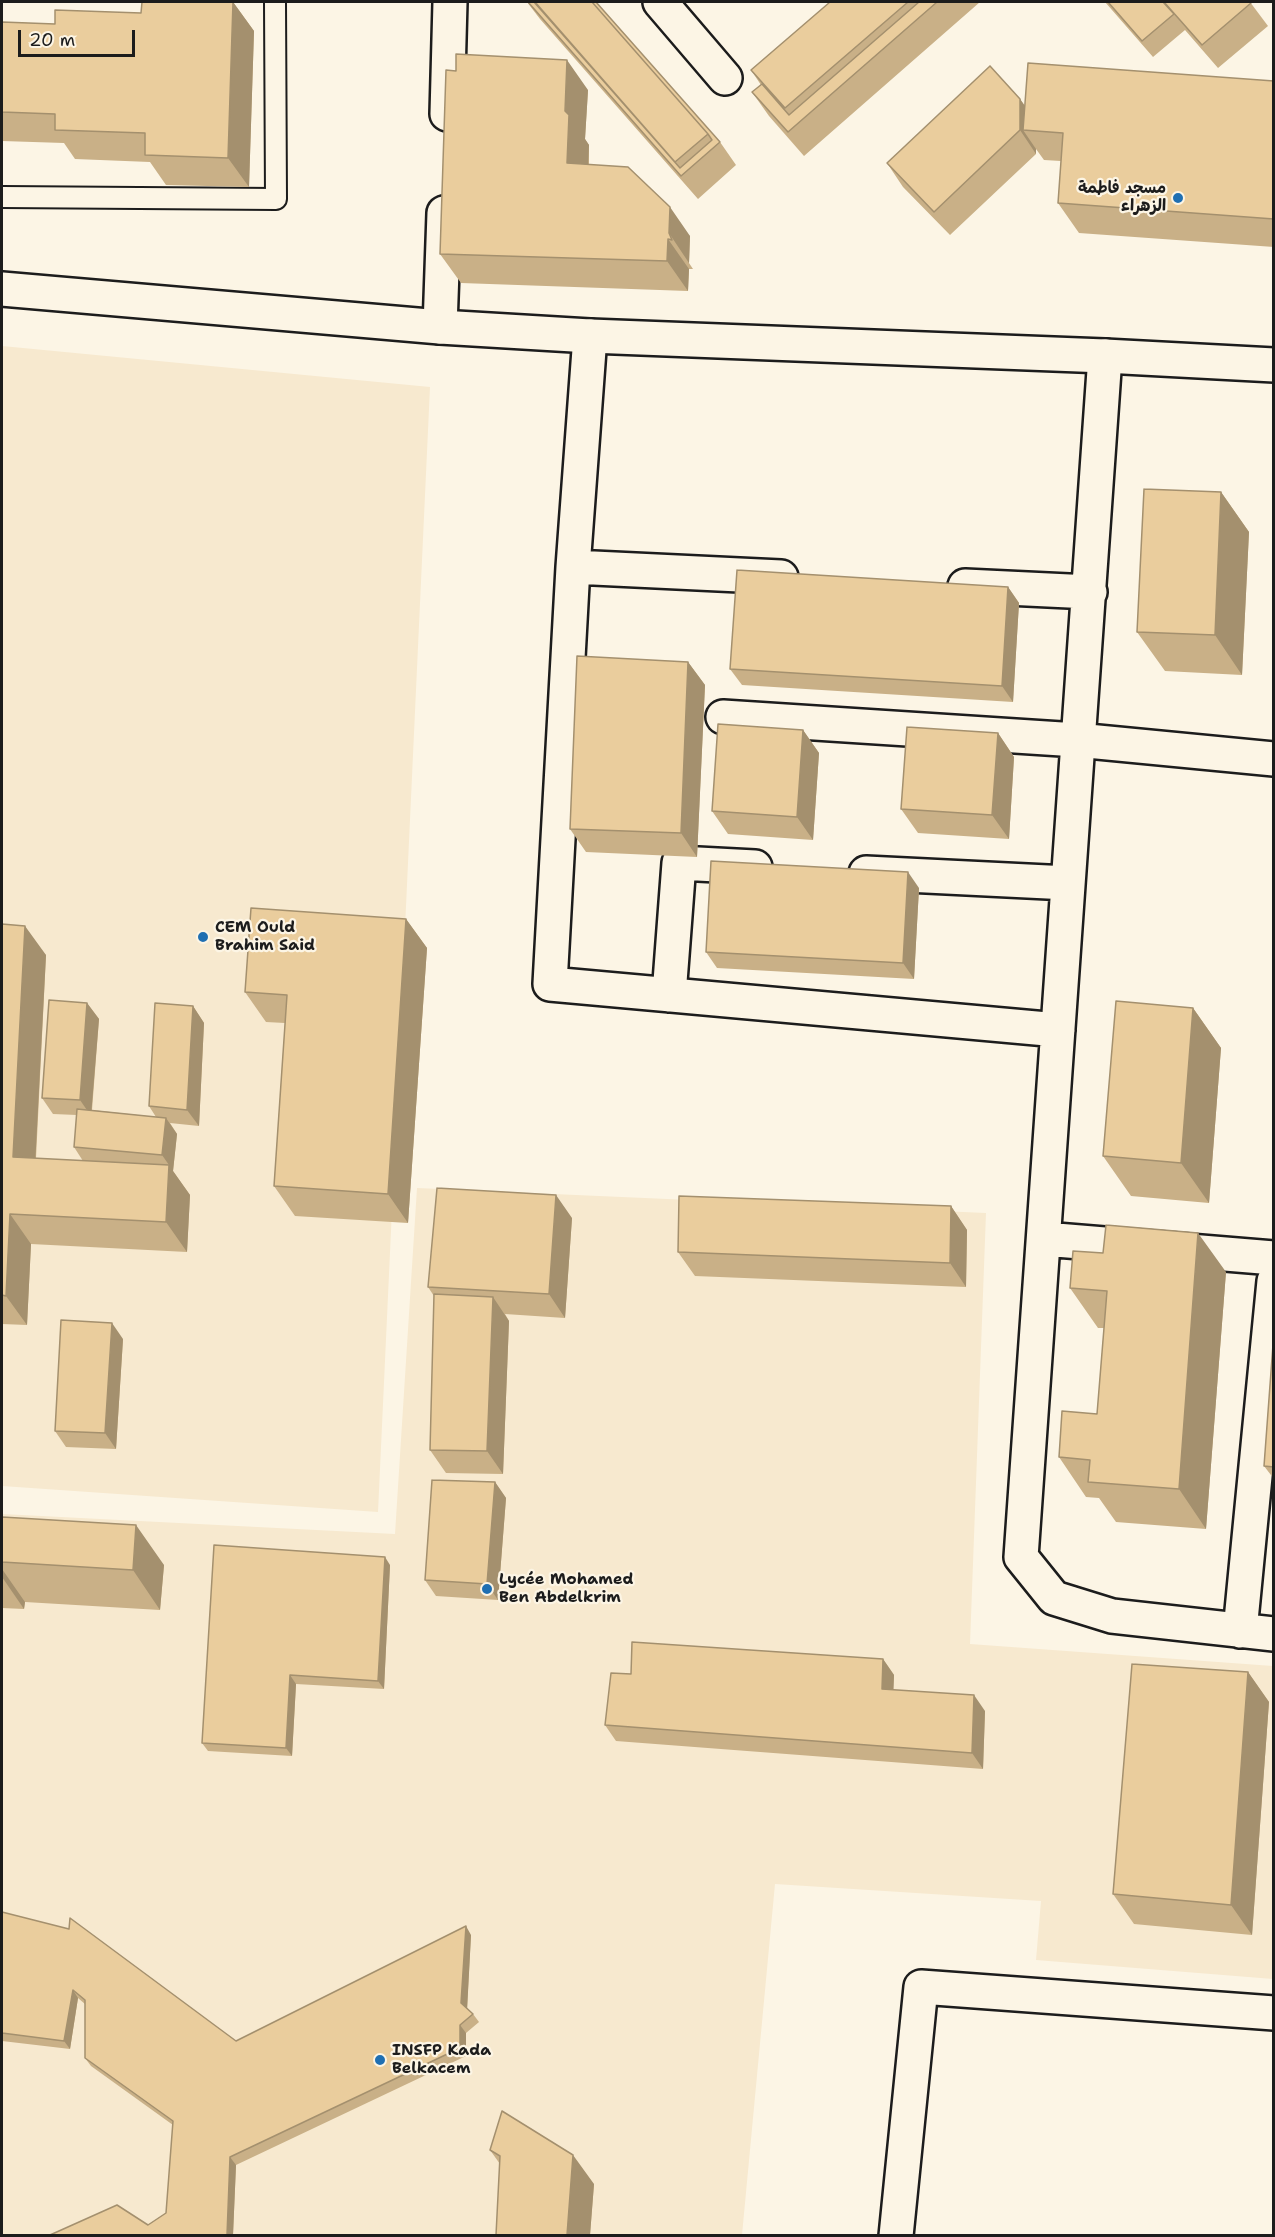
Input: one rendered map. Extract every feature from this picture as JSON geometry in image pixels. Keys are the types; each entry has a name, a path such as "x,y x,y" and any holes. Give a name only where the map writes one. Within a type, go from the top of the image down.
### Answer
{"street":[{"path":"446,141 450,2"},
{"path":"660,2 725,78"},
{"path":"440,327 444,187"},
{"path":"2,289 440,327 590,336 1105,356 1274,365"},
{"path":"590,336 573,567 550,984 1058,1030"},
{"path":"1105,356 1021,1557 1054,1598 1112,1616 1274,1635"},
{"path":"573,567 808,579"},
{"path":"937,585 1090,592"},
{"path":"723,717 1077,740 1274,759"},
{"path":"669,995 679,863 785,868"},
{"path":"832,871 1068,883"},
{"path":"1044,1239 1274,1258"},
{"path":"1240,1631 1274,1281"},
{"path":"896,2235 921,1987 1274,2013"}],"lane":[{"path":"2,197 276,199 275,2"}],"shaded area":[{"name":"CEM Ould Brahim Said","path":"2,346 430,387 378,1512 2,1486"},
{"name":"Lycée Mohamed Ben Abdelkrim","path":"417,1188 986,1213 970,1644 1273,1666 1273,1979 1036,1960 1041,1901 775,1884 742,2235 2,2235 2,1514 395,1534"}],"building":[{"path":"142,2 233,2 228,158 145,155 145,133 55,130 55,114 2,112 2,22 55,24 55,10 141,13"},
{"path":"528,2 534,2 680,168 712,140 592,2 596,2 720,142 681,176"},
{"path":"535,2 592,2 708,134 675,162"},
{"path":"830,2 908,2 785,108 751,70"},
{"path":"919,2 937,2 788,132 752,92 762,84 789,115"},
{"path":"1108,2 1163,2 1174,14 1142,41"},
{"path":"1164,2 1250,2 1251,3 1202,45"},
{"path":"456,54 567,60 565,111 569,115 567,163 628,167 670,207 669,233 672,240 668,239 667,261 440,254 446,70 456,71"},
{"name":"مسجد فاطمة الزهراء","path":"1028,63 1274,81 1274,219 1058,203 1063,133 1023,130"},
{"path":"990,66 1020,99 1020,130 934,212 887,163"},
{"path":"1144,489 1221,492 1215,635 1137,632"},
{"path":"737,570 1008,587 1002,686 730,669"},
{"path":"577,656 688,662 681,833 570,829"},
{"path":"718,724 803,730 797,817 712,811"},
{"path":"907,727 998,733 992,815 901,809"},
{"path":"711,861 908,872 903,963 706,952"},
{"path":"251,908 406,919 388,1194 274,1186 287,995 245,992"},
{"path":"2,924 25,926 13,1157 169,1165 166,1222 10,1214 6,1296 2,1295"},
{"path":"49,1000 87,1003 80,1100 42,1098"},
{"path":"1116,1001 1193,1008 1181,1163 1103,1156"},
{"path":"155,1003 193,1006 187,1110 149,1106"},
{"path":"77,1109 166,1118 162,1155 74,1147"},
{"path":"437,1188 556,1195 549,1294 428,1287"},
{"path":"679,1196 951,1206 950,1263 678,1252"},
{"path":"1106,1225 1198,1233 1179,1489 1088,1482 1090,1460 1059,1457 1062,1411 1097,1414 1107,1291 1070,1288 1073,1251 1103,1253"},
{"path":"434,1294 493,1297 487,1451 430,1450"},
{"path":"61,1320 112,1323 105,1433 55,1431"},
{"path":"1274,1331 1274,1467 1264,1466"},
{"path":"432,1480 495,1482 487,1584 425,1580"},
{"path":"2,1517 136,1525 133,1570 2,1562"},
{"path":"214,1545 385,1557 378,1681 290,1675 286,1748 202,1743"},
{"path":"632,1642 883,1659 882,1689 974,1695 972,1753 605,1725 611,1673 631,1674"},
{"path":"1132,1664 1248,1672 1231,1905 1113,1894"},
{"path":"2,1912 69,1929 70,1918 236,2041 466,1926 461,2003 473,2014 460,2025 460,2048 230,2157 227,2235 50,2235 117,2205 148,2225 166,2213 173,2121 85,2058 85,2000 73,1990 64,2041 2,2033"},
{"path":"502,2111 573,2155 567,2235 496,2235 500,2156 490,2150"}],"place":[{"name":"مسجد فاطمة الزهراء","path":"1178,198"},
{"name":"CEM Ould Brahim Said","path":"203,937"},
{"name":"Lycée Mohamed Ben Abdelkrim","path":"487,1589"},
{"name":"INSFP Kada Belkacem","path":"380,2060"}]}
